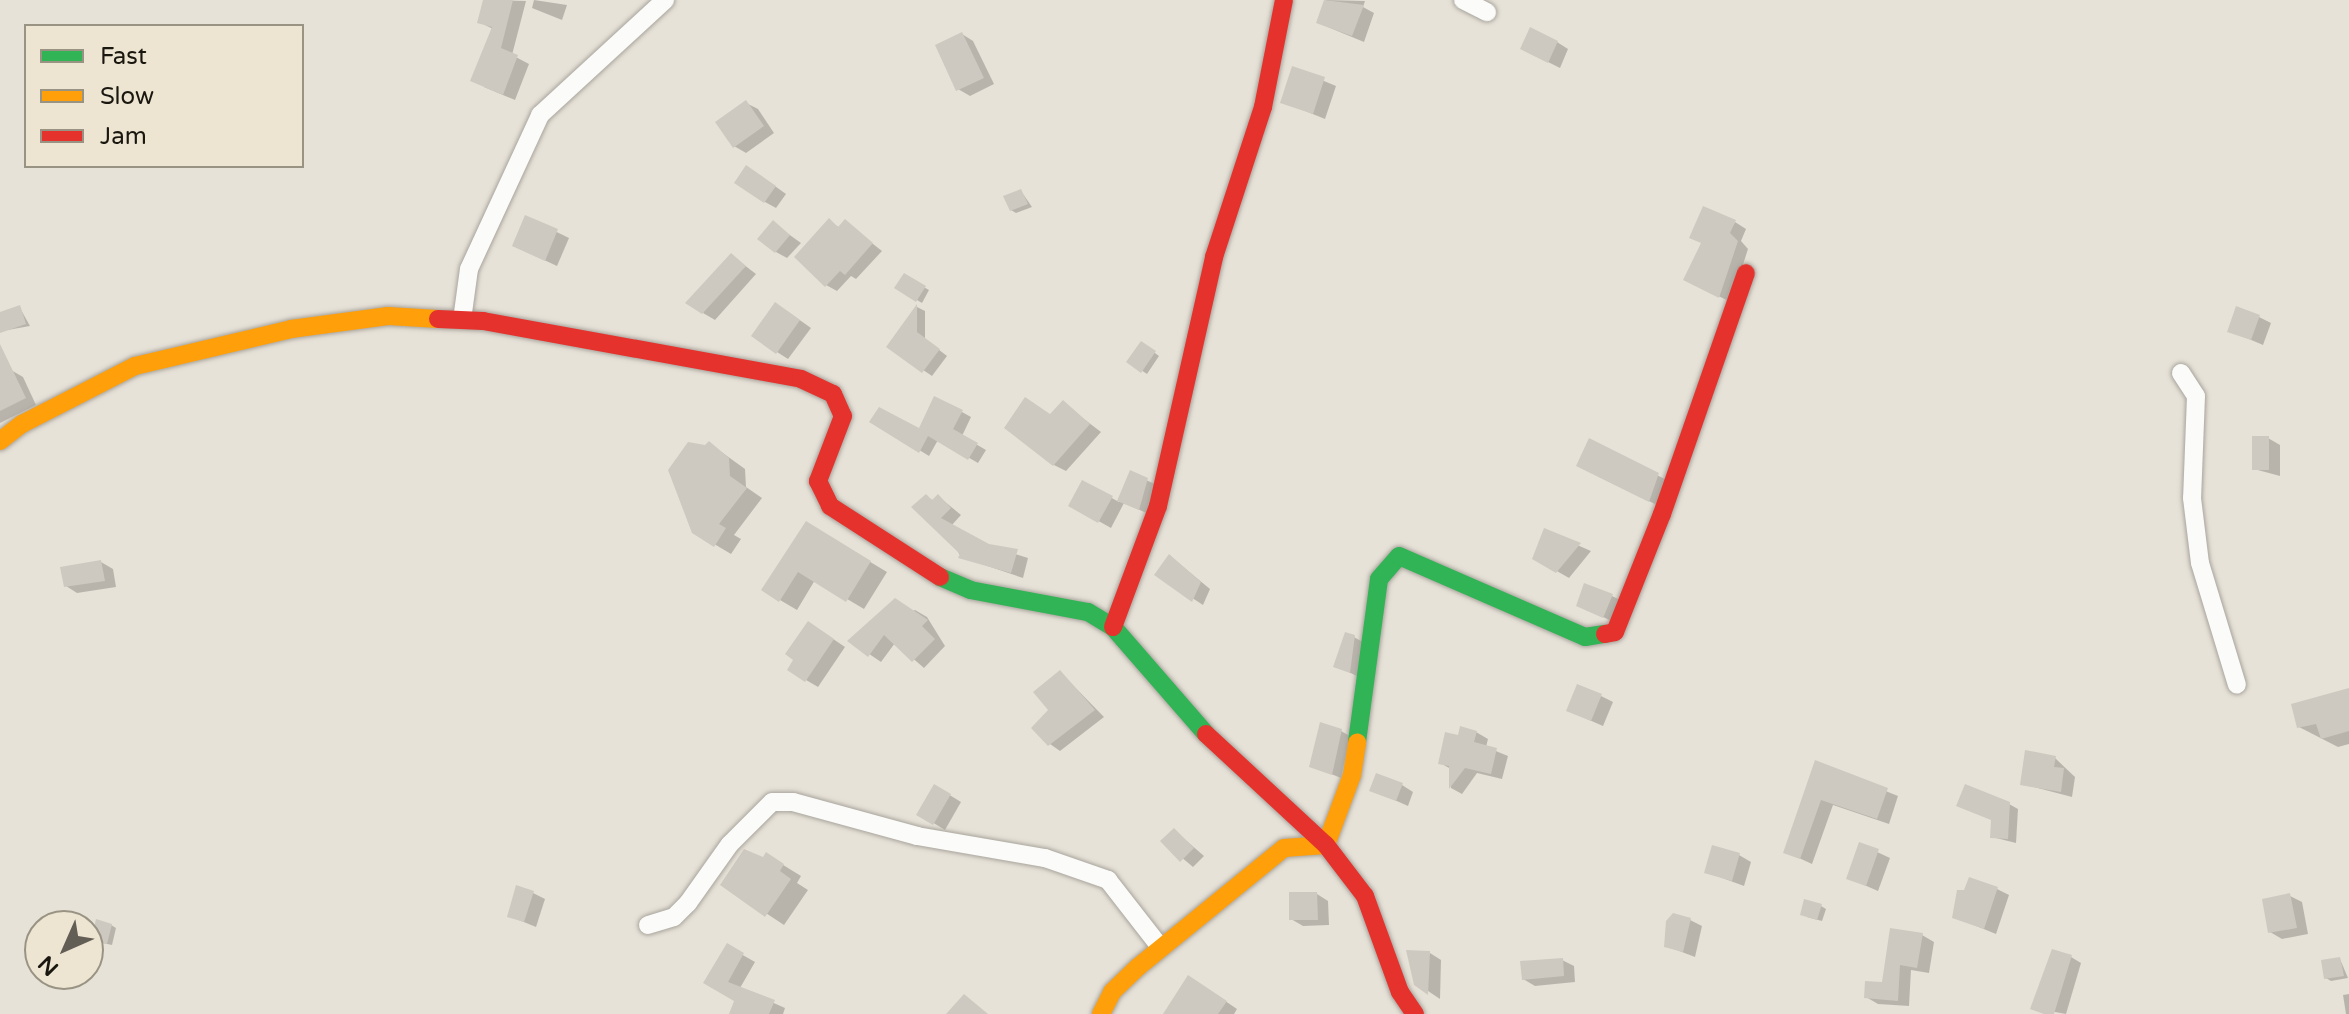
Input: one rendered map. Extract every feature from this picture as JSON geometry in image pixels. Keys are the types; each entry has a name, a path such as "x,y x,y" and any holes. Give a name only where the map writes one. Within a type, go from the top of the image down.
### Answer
{"street":[{"path":"462,320 469,269 540,115 665,0"},
{"path":"1113,627 1154,519 1185,403 1214,257 1263,107 1284,0"},
{"path":"1463,0 1487,12"},
{"path":"1326,845 1352,775 1379,579 1386,566 1399,556 1585,637 1615,632 1662,514 1746,273"},
{"path":"0,441 107,380 162,359 291,329 388,316 462,320 801,379 833,394 843,416 818,481 830,506 858,531 919,568 970,590 1088,612 1113,627 1222,752 1326,845 1365,896 1400,992 1415,1014"},
{"path":"2181,373 2196,396 2192,498 2200,563 2237,685"},
{"path":"648,925 674,917 688,903 730,844 772,802 793,802 917,836 1045,858 1108,880 1161,948"},
{"path":"1101,1014 1112,992 1284,848 1326,845"}],"building":[{"path":"483,0 513,0 501,48 518,55 503,95 470,81 492,27 477,23"},
{"path":"1324,0 1364,5 1352,36 1316,23"},
{"path":"1530,27 1558,41 1548,63 1520,49"},
{"path":"962,32 984,78 956,91 935,45"},
{"path":"1292,66 1325,77 1313,114 1280,103"},
{"path":"746,100 764,126 733,148 715,122"},
{"path":"746,165 776,186 764,203 734,183"},
{"path":"1021,189 1028,204 1010,211 1003,196"},
{"path":"1703,206 1736,220 1730,233 1738,241 1719,298 1683,280 1701,243 1689,238"},
{"path":"525,215 558,229 545,261 512,246"},
{"path":"829,218 838,227 845,219 873,243 845,275 840,271 825,287 794,257"},
{"path":"773,220 790,235 775,253 757,239"},
{"path":"731,253 746,266 702,314 685,303"},
{"path":"904,273 926,286 916,302 894,288"},
{"path":"775,302 800,320 776,354 751,336"},
{"path":"917,304 917,332 940,349 922,373 886,347"},
{"path":"20,305 26,324 0,333 0,312"},
{"path":"2236,306 2260,315 2251,340 2227,332"},
{"path":"1141,341 1156,351 1141,373 1126,362"},
{"path":"0,344 26,398 0,411"},
{"path":"934,396 963,410 953,429 978,443 968,460 928,436 919,453 869,422 879,407 919,428"},
{"path":"1025,397 1050,414 1063,400 1090,424 1053,466 1004,428"},
{"path":"2252,436 2269,436 2269,470 2252,470"},
{"path":"1589,438 1659,473 1649,502 1576,466"},
{"path":"709,441 729,458 730,476 747,488 719,524 726,528 714,547 692,533 668,470 688,442 705,445"},
{"path":"1130,470 1148,478 1139,510 1117,501"},
{"path":"1082,480 1113,496 1098,523 1068,506"},
{"path":"926,494 932,500 938,494 951,508 941,518 989,544 1018,549 1011,573 958,558 960,554 911,507"},
{"path":"806,521 871,561 846,602 798,572 779,602 761,590"},
{"path":"1544,528 1581,543 1556,573 1532,559"},
{"path":"1169,554 1201,582 1192,602 1154,575"},
{"path":"101,560 105,581 64,587 60,567"},
{"path":"1584,583 1613,594 1603,618 1576,606"},
{"path":"895,598 928,620 922,626 935,639 912,662 884,635 868,657 847,641"},
{"path":"808,621 834,639 805,682 787,670 793,660 785,654"},
{"path":"1345,632 1355,635 1350,673 1333,667"},
{"path":"1060,670 1095,710 1048,746 1031,728 1048,710 1033,692"},
{"path":"1577,684 1602,694 1591,721 1566,711"},
{"path":"2349,688 2349,731 2321,739 2316,724 2297,728 2291,704"},
{"path":"1320,722 1342,729 1332,775 1309,767"},
{"path":"1460,726 1477,731 1474,742 1497,748 1491,774 1465,768 1449,789 1449,766 1438,764 1445,732 1458,735"},
{"path":"2025,750 2056,756 2054,767 2064,768 2061,792 2020,785"},
{"path":"1815,760 1888,788 1877,819 1821,800 1800,859 1783,853"},
{"path":"1376,773 1403,783 1396,801 1369,791"},
{"path":"934,784 951,794 933,825 916,815"},
{"path":"1965,784 2010,802 2008,839 1990,838 1991,820 1956,806"},
{"path":"1174,828 1194,848 1180,862 1160,841"},
{"path":"1859,842 1879,849 1866,886 1846,879"},
{"path":"1712,845 1740,853 1732,881 1704,873"},
{"path":"744,849 763,857 766,852 784,864 780,871 791,879 765,917 720,885"},
{"path":"1969,877 1998,887 1984,929 1952,918 1957,890 1964,890"},
{"path":"516,885 534,891 524,922 507,917"},
{"path":"1289,892 1317,892 1318,920 1289,920"},
{"path":"2290,893 2297,928 2268,933 2262,899"},
{"path":"1804,899 1822,904 1817,920 1800,915"},
{"path":"1673,913 1691,918 1683,952 1664,947 1666,921"},
{"path":"104,922 112,924 107,944 104,943"},
{"path":"1890,928 1923,933 1917,968 1900,965 1898,1001 1864,998 1865,981 1882,982"},
{"path":"727,943 744,953 728,982 775,1000 769,1014 729,1014 734,1001 703,983"},
{"path":"2052,949 2072,955 2054,1014 2044,1014 2030,1009"},
{"path":"1406,950 1430,951 1428,995 1414,985"},
{"path":"2340,957 2344,976 2324,979 2321,960"},
{"path":"1563,958 1564,976 1522,980 1520,961"},
{"path":"1188,975 1227,1001 1218,1014 1163,1014"},
{"path":"964,994 988,1014 946,1014"}],"traffic: fast":[{"path":"1357,742 1379,579 1399,556 1585,637 1605,634"},
{"path":"940,577 970,590 1088,612 1113,627 1206,734"}],"traffic: slow":[{"path":"0,441 22,424 135,366 291,329 388,316 438,319"},
{"path":"1101,1014 1112,992 1138,967 1284,848 1326,845 1352,775 1357,742"}],"traffic: jam":[{"path":"1113,627 1158,506 1214,257 1263,107 1284,0"},
{"path":"1605,634 1615,632 1662,514 1746,273"},
{"path":"438,319 483,321 801,379 833,394 843,416 818,481 830,506 940,577"},
{"path":"1206,734 1326,845 1365,896 1400,992 1415,1014"}]}
